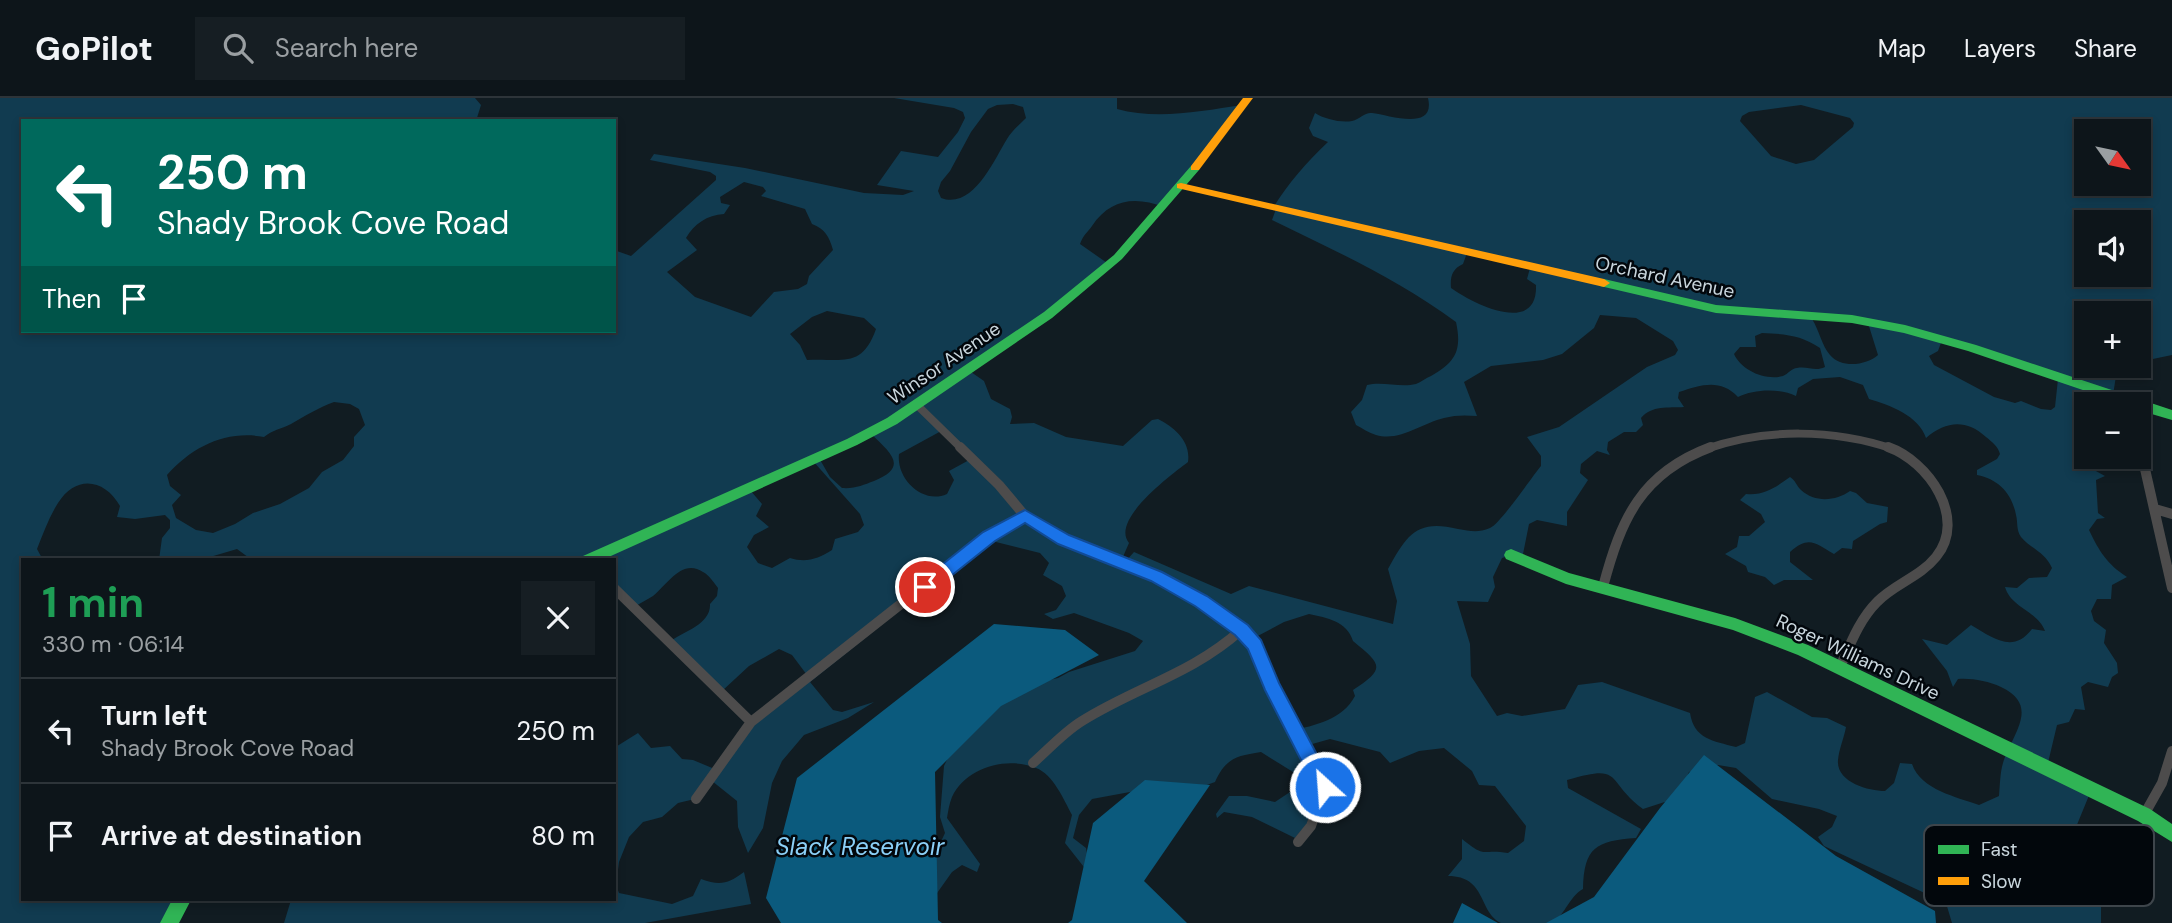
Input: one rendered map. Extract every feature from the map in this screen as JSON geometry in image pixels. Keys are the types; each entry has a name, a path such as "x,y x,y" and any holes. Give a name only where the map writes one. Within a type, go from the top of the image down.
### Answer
{"street":[{"name":"Winsor Avenue","path":"592,558 852,442 917,405 1048,315 1118,257 1181,186 1248,98"},
{"name":"Orchard Avenue","path":"1181,186 1716,309 1840,319 1890,326 1924,334 2099,392"},
{"path":"917,405 999,485 1025,516 1063,540 1156,576 1201,601 1241,630 1255,645 1271,685 1325,787 1311,826 1298,842"},
{"name":"Orchard Avenue","path":"2151,409 2172,415"},
{"path":"1603,587 1623,525 1636,499 1655,480 1700,452 1760,435 1797,434 1833,436 1893,449 1911,457 1926,472 1941,496 1948,524 1946,540 1931,565 1902,582 1876,603 1856,631 1840,667"},
{"path":"2145,469 2172,587"},
{"path":"2155,509 2172,514"},
{"path":"695,799 751,722 958,559 1025,516"},
{"name":"Roger Williams Drive","path":"1511,555 1566,578 1735,624 1840,667 2144,816 2172,834"},
{"path":"616,590 751,722"},
{"path":"1033,762 1081,721 1184,673 1225,646 1241,630"},
{"path":"2144,816 2162,783 2172,751"},
{"path":"169,923 181,901"}],"shaded area":[{"path":"0,98 475,98 481,105 477,119 21,119 21,333 616,333 616,251 631,256 716,180 716,176 710,172 650,160 654,154 745,168 864,193 903,195 914,191 877,185 901,151 938,157 958,132 965,118 963,112 954,108 894,98 1117,98 1117,109 1148,114 1242,105 1164,207 1143,202 1124,202 1099,217 1080,244 1110,265 971,372 984,381 991,399 1010,409 1010,424 1034,423 1066,437 1123,446 1152,420 1158,419 1180,436 1187,448 1188,462 1145,499 1128,522 1125,533 1129,543 1122,559 1125,562 1134,552 1231,594 1249,586 1393,624 1397,601 1388,569 1414,532 1432,526 1482,531 1495,525 1541,466 1541,456 1527,437 1559,427 1647,367 1675,355 1678,350 1673,341 1636,318 1600,315 1594,328 1562,354 1543,360 1491,366 1464,382 1477,416 1448,417 1394,436 1376,435 1356,425 1351,412 1362,400 1367,385 1410,385 1431,376 1446,366 1455,354 1458,332 1456,322 1412,293 1367,267 1272,220 1276,209 1273,208 1285,190 1328,142 1313,136 1309,128 1315,113 1328,119 1343,121 1352,121 1369,113 1418,118 1425,115 1429,108 1428,98 2172,98 2172,355 2151,359 2151,301 2074,301 2074,378 2116,378 2113,392 2074,392 2074,469 2093,469 2105,476 2096,480 2098,513 2105,518 2097,519 2089,530 2104,556 2127,577 2112,585 2111,599 2097,599 2091,611 2094,621 2106,630 2104,643 2117,663 2118,673 2112,677 2108,687 2088,682 2081,687 2085,710 2075,709 2069,722 2057,725 2047,767 2090,793 2077,825 1924,825 1924,893 1824,846 1818,837 1832,827 1837,816 1819,809 1772,799 1736,768 1718,765 1689,772 1677,798 1643,809 1612,777 1598,773 1567,780 1568,788 1641,829 1636,838 1611,841 1595,849 1586,864 1583,889 1574,896 1553,923 1501,923 1494,918 1470,882 1448,876 1462,859 1462,839 1484,852 1508,853 1524,841 1526,826 1495,786 1479,785 1472,771 1444,748 1419,751 1390,763 1380,752 1330,739 1298,748 1316,789 1307,824 1295,838 1252,817 1224,812 1217,818 1216,814 1229,796 1247,796 1275,802 1299,786 1301,777 1261,752 1252,753 1228,763 1215,782 1204,786 1157,787 1092,799 1079,815 1073,838 1086,848 1091,876 1065,843 1072,815 1048,776 1036,768 1013,763 977,771 958,787 951,800 947,818 980,864 977,872 962,865 952,872 930,903 921,884 945,833 940,817 944,766 961,731 978,707 1040,682 1135,651 1143,641 1129,633 1074,613 1053,619 1044,614 1056,610 1066,596 1062,586 1043,575 1049,563 1040,553 988,540 810,682 833,710 842,712 874,702 848,718 804,735 782,761 772,783 763,828 748,853 738,827 737,801 712,781 699,798 678,803 662,817 643,822 629,837 619,862 616,885 616,747 638,733 651,748 670,746 682,759 693,760 717,770 751,723 810,679 792,655 779,649 749,666 722,691 671,641 702,622 717,596 718,588 705,573 688,568 675,575 653,596 634,607 616,589 616,558 249,558 237,549 210,558 159,558 162,538 170,528 170,520 165,515 135,519 117,517 120,506 107,490 90,483 82,484 73,487 58,503 37,549 42,558 21,558 21,901 183,901 171,923 0,923","holes":["1013,104 1023,107 1026,118 1009,136 989,170 973,190 952,200 941,198 938,191 941,182 971,132 988,109 997,105","1801,105 1850,118 1854,123 1853,127 1814,160 1796,164 1771,156 1740,121 1742,116 1749,112","744,182 763,187 766,191 761,196 805,209 812,224 826,234 833,250 809,276 807,284 798,289 774,292 751,317 695,297 667,272 697,250 686,238 693,228 707,218 724,214 730,205 721,203 720,197","1467,253 1530,268 1527,279 1536,285 1534,300 1527,309 1516,313 1502,312 1488,308 1451,288 1451,277 1456,268 1463,264","827,311 864,318 876,329 870,342 857,356 841,360 807,360 800,345 790,334 812,317","1812,319 1868,323 1878,355 1861,363 1848,364 1830,355","1762,333 1778,334 1806,340 1820,348 1825,367 1795,368 1776,377 1754,373 1742,365 1734,354 1740,347 1756,347 1755,336","1942,340 2058,379 2055,407 2051,410 2041,409 2021,401 2015,403 1994,397 1934,365 1929,356 1938,351","1840,377 1863,385 1869,399 1894,408 1910,418 1917,423 1926,438 1941,428 1956,424 1971,427 1993,442 2000,454 1997,459 1977,470 1977,475 2003,488 2014,507 2021,537 2046,558 2052,568 2047,577 2029,578 2017,588 2005,587 2013,600 2037,619 2045,631 2032,629 2025,637 2010,642 1995,639 1971,625 1947,645 1922,639 1947,671 1953,687 1958,679 1985,682 2001,687 2019,703 2022,712 2003,763 1999,796 1979,805 1931,786 1923,780 1912,764 1900,763 1894,783 1885,791 1854,784 1839,768 1838,760 1846,727 1827,718 1812,717 1767,692 1755,697 1745,743 1736,747 1700,734 1690,713 1602,682 1578,685 1565,709 1522,716 1507,713 1497,716 1471,676 1470,644 1457,601 1488,602 1495,587 1493,577 1502,558 1509,556 1522,559 1529,524 1537,520 1567,526 1567,512 1588,480 1580,473 1581,464 1597,451 1610,455 1607,450 1608,442 1624,432 1636,432 1643,425 1641,418 1650,411 1684,407 1678,398 1679,392 1687,389 1717,385 1738,397 1767,390 1796,396 1798,388 1813,379","334,402 350,404 359,409 365,425 354,437 354,446 343,460 322,472 309,488 280,504 253,513 213,533 196,530 176,518 172,505 181,495 170,486 167,475 199,448 224,438 250,435 264,437","943,430 971,459 949,471 954,480 947,494 929,496 920,493 907,481 899,463 899,454","871,434 885,447 894,465 885,476 866,484 842,488 830,477 819,458","813,461 860,514 864,525 858,532 835,539 832,550 822,556 807,560 790,558 772,568 758,563 747,547 754,535 769,527 756,516 762,504 750,490","1309,614 1329,619 1346,629 1353,641 1370,656 1376,666 1371,676 1353,690 1355,696 1343,711 1319,724 1290,731 1252,639 1284,622"]},
{"path":"1790,477 1801,490 1819,499 1832,499 1850,491 1867,503 1888,507 1887,522 1853,541 1852,549 1842,548 1834,554 1812,542 1802,544 1790,552 1790,562 1813,580 1784,580 1774,585 1765,577 1748,572 1746,566 1725,554 1737,547 1739,536 1749,536 1765,522 1761,514 1740,500 1746,494 1770,490"},
{"path":"744,872 751,904 645,923 284,923 291,901 616,901 616,885 619,893 672,904 693,896 701,879 724,883"},
{"path":"1947,906 2101,906 2101,923 1952,923"}],"water":[{"name":"Slack Reservoir","path":"994,624 1065,630 1099,655 1001,706 935,772 938,920 942,923 781,923 766,898 797,778"},
{"path":"1704,755 1836,856 1935,911 1936,923 1546,923 1594,897 1660,808"},
{"path":"1145,780 1210,785 1144,881 1187,923 1068,923 1072,920 1093,823"},
{"path":"1462,903 1498,923 1453,923"}],"traffic: fast":[{"path":"592,558 852,442 892,421 1048,315 1118,257 1195,168"},
{"path":"1604,283 1716,309 1852,319 1905,329 1972,348 2102,392"},
{"path":"2151,409 2172,415"},
{"path":"1511,555 1566,578 1735,624 1803,650 2144,815 2172,834"},
{"path":"169,923 181,901"}],"traffic: slow":[{"path":"1195,168 1248,98"},
{"path":"1181,186 1604,283"}],"route":[{"path":"925,587 958,559 1025,516 1063,540 1156,576 1201,601 1241,630 1255,645 1271,685 1325,787"}]}
